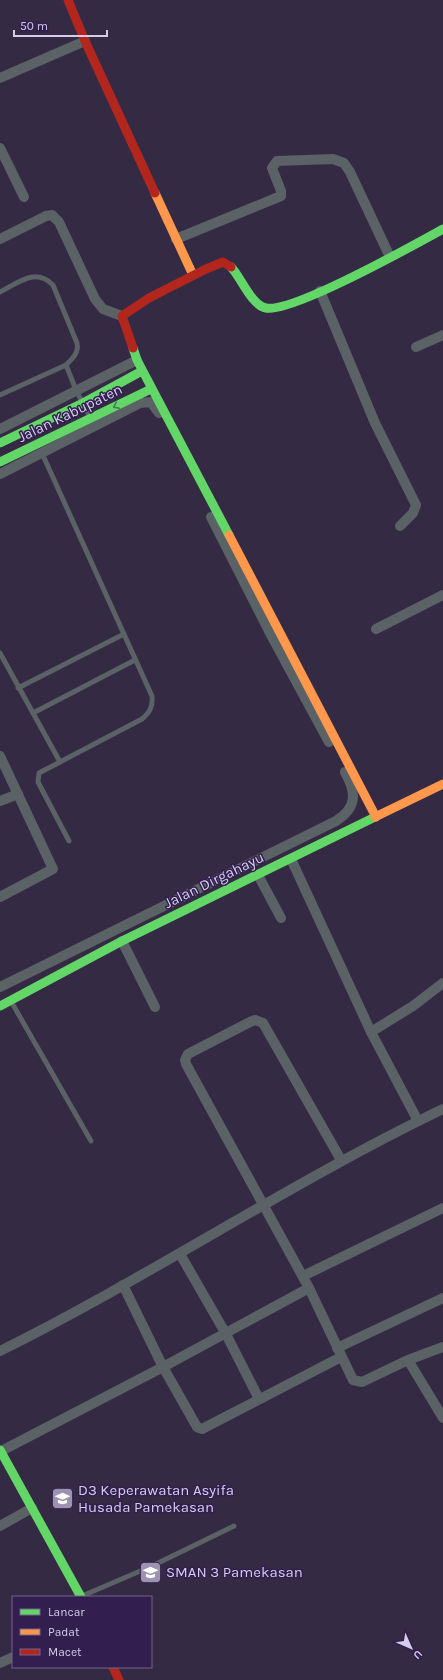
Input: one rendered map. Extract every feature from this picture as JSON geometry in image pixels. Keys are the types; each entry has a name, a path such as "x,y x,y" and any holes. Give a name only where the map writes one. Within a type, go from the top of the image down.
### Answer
{"street":[{"path":"68,0 85,41 193,275"},
{"path":"0,78 85,41"},
{"path":"0,148 24,196"},
{"path":"176,239 281,196 281,191 272,168 277,161 334,159 344,163 350,172 390,257"},
{"path":"0,239 46,216 52,215 59,222 95,300 103,309 122,316"},
{"path":"122,316 136,305 219,263 227,263 258,304 265,308 273,309 320,291 443,229"},
{"path":"320,291 375,422 416,505 413,513 400,526"},
{"path":"122,316 136,360 376,817"},
{"path":"416,347 443,335"},
{"path":"0,428 136,360"},
{"name":"Jalan Kabupaten","path":"0,462 36,439 83,403 142,371"},
{"name":"Jalan Kabupaten","path":"0,444 36,439 91,418 152,389"},
{"path":"0,474 36,439 140,403 151,402 154,404 270,633 350,781 354,794 353,801 345,815 313,834 0,987"},
{"path":"376,629 443,595"},
{"path":"0,756 52,869 0,898"},
{"name":"Jalan Dirgahayu","path":"0,1006 122,941 443,784"},
{"path":"0,801 18,794"},
{"path":"290,859 371,1032 418,1121"},
{"path":"258,875 281,918"},
{"path":"122,941 155,1007"},
{"path":"371,1032 413,1006 443,983"},
{"path":"341,1160 263,1023 255,1020 250,1022 188,1054 185,1060 186,1064 303,1276 350,1377 356,1382 362,1382 408,1360 443,1347"},
{"path":"0,1351 180,1254 341,1160 443,1109"},
{"path":"303,1276 443,1208"},
{"path":"180,1254 226,1334 259,1399"},
{"path":"123,1285 162,1367 197,1427 202,1429 259,1399 339,1352 443,1298"},
{"path":"80,1596 0,1451 226,1334 309,1288"},
{"path":"408,1360 443,1418"},
{"path":"0,1526 32,1508"},
{"path":"0,1663 12,1657"},
{"path":"113,1668 119,1680"}],"lane":[{"path":"0,292 28,277 38,276 47,279 53,285 78,343 77,353 66,365 0,395"},
{"path":"66,365 76,390 91,418"},
{"path":"36,439 152,696 150,712 142,719 39,773 38,782 69,841"},
{"path":"18,688 124,634"},
{"path":"0,653 60,762"},
{"path":"33,713 135,660"},
{"path":"10,1001 91,1141"},
{"path":"83,1596 152,1566 234,1526"}],"traffic: fast":[{"path":"231,267 256,302 266,308 280,307 301,300 354,276 443,229"},
{"path":"133,348 137,360 229,535"},
{"path":"0,443 83,403 142,371"},
{"path":"0,462 151,389"},
{"path":"0,1006 122,941 375,817"},
{"path":"0,1450 80,1596"}],"traffic: slow":[{"path":"155,193 193,275"},
{"path":"229,535 376,817"},
{"path":"375,817 443,784"}],"traffic: jam":[{"path":"68,0 85,41 155,193"},
{"path":"133,348 122,316 149,298 206,269 223,262 231,267"},
{"path":"113,1668 119,1680"}],"place":[{"name":"D3 Keperawatan Asyifa Husada Pamekasan","path":"62,1499"},
{"name":"SMAN 3 Pamekasan","path":"150,1572"}]}
